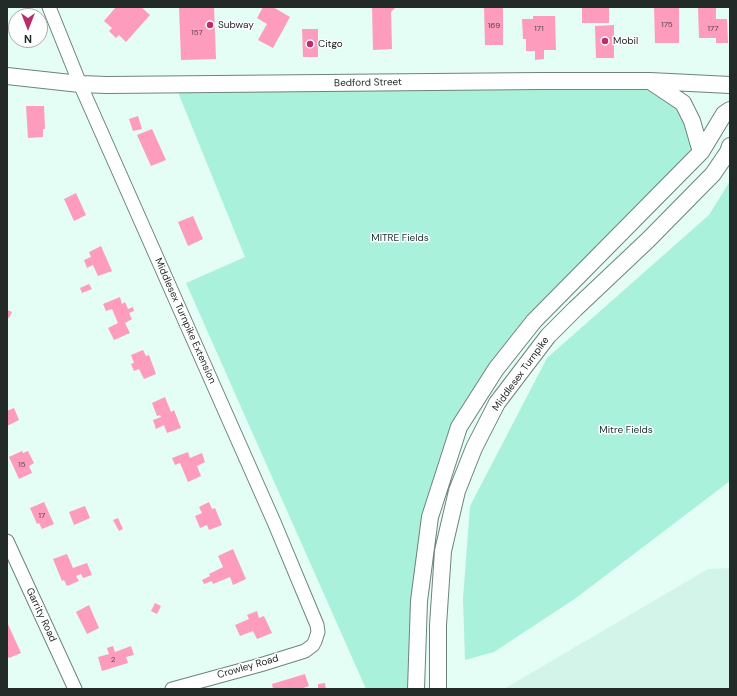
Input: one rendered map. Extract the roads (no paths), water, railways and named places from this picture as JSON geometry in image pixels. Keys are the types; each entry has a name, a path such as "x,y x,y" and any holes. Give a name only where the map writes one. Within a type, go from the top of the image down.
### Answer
{"main road":[{"name":"Bedford Street","path":"7,76 80,84 107,85 541,80 650,81 730,85"},
{"path":"650,81 683,103 692,121 700,152"},
{"path":"416,689 419,601 430,517 459,427 496,370 534,321 700,152 724,114 730,110"},
{"name":"Middlesex Turnpike","path":"438,689 438,624 443,551 457,491 474,448 497,403 548,336 648,240 713,174 728,152 730,146"}],"street":[{"name":"Middlesex Turnpike Extension","path":"49,7 80,84 274,522 317,625 317,636"},
{"name":"Garrity Road","path":"7,541 75,689"},
{"name":"Crowley Road","path":"172,689 305,651 312,645 317,636"}],"place":[{"name":"Subway","path":"210,25"},
{"name":"Mobil","path":"605,41"},
{"name":"Citgo","path":"310,44"}],"park label":[{"name":"MITRE Fields","path":"400,238"},
{"name":"Mitre Fields","path":"626,430"}]}
